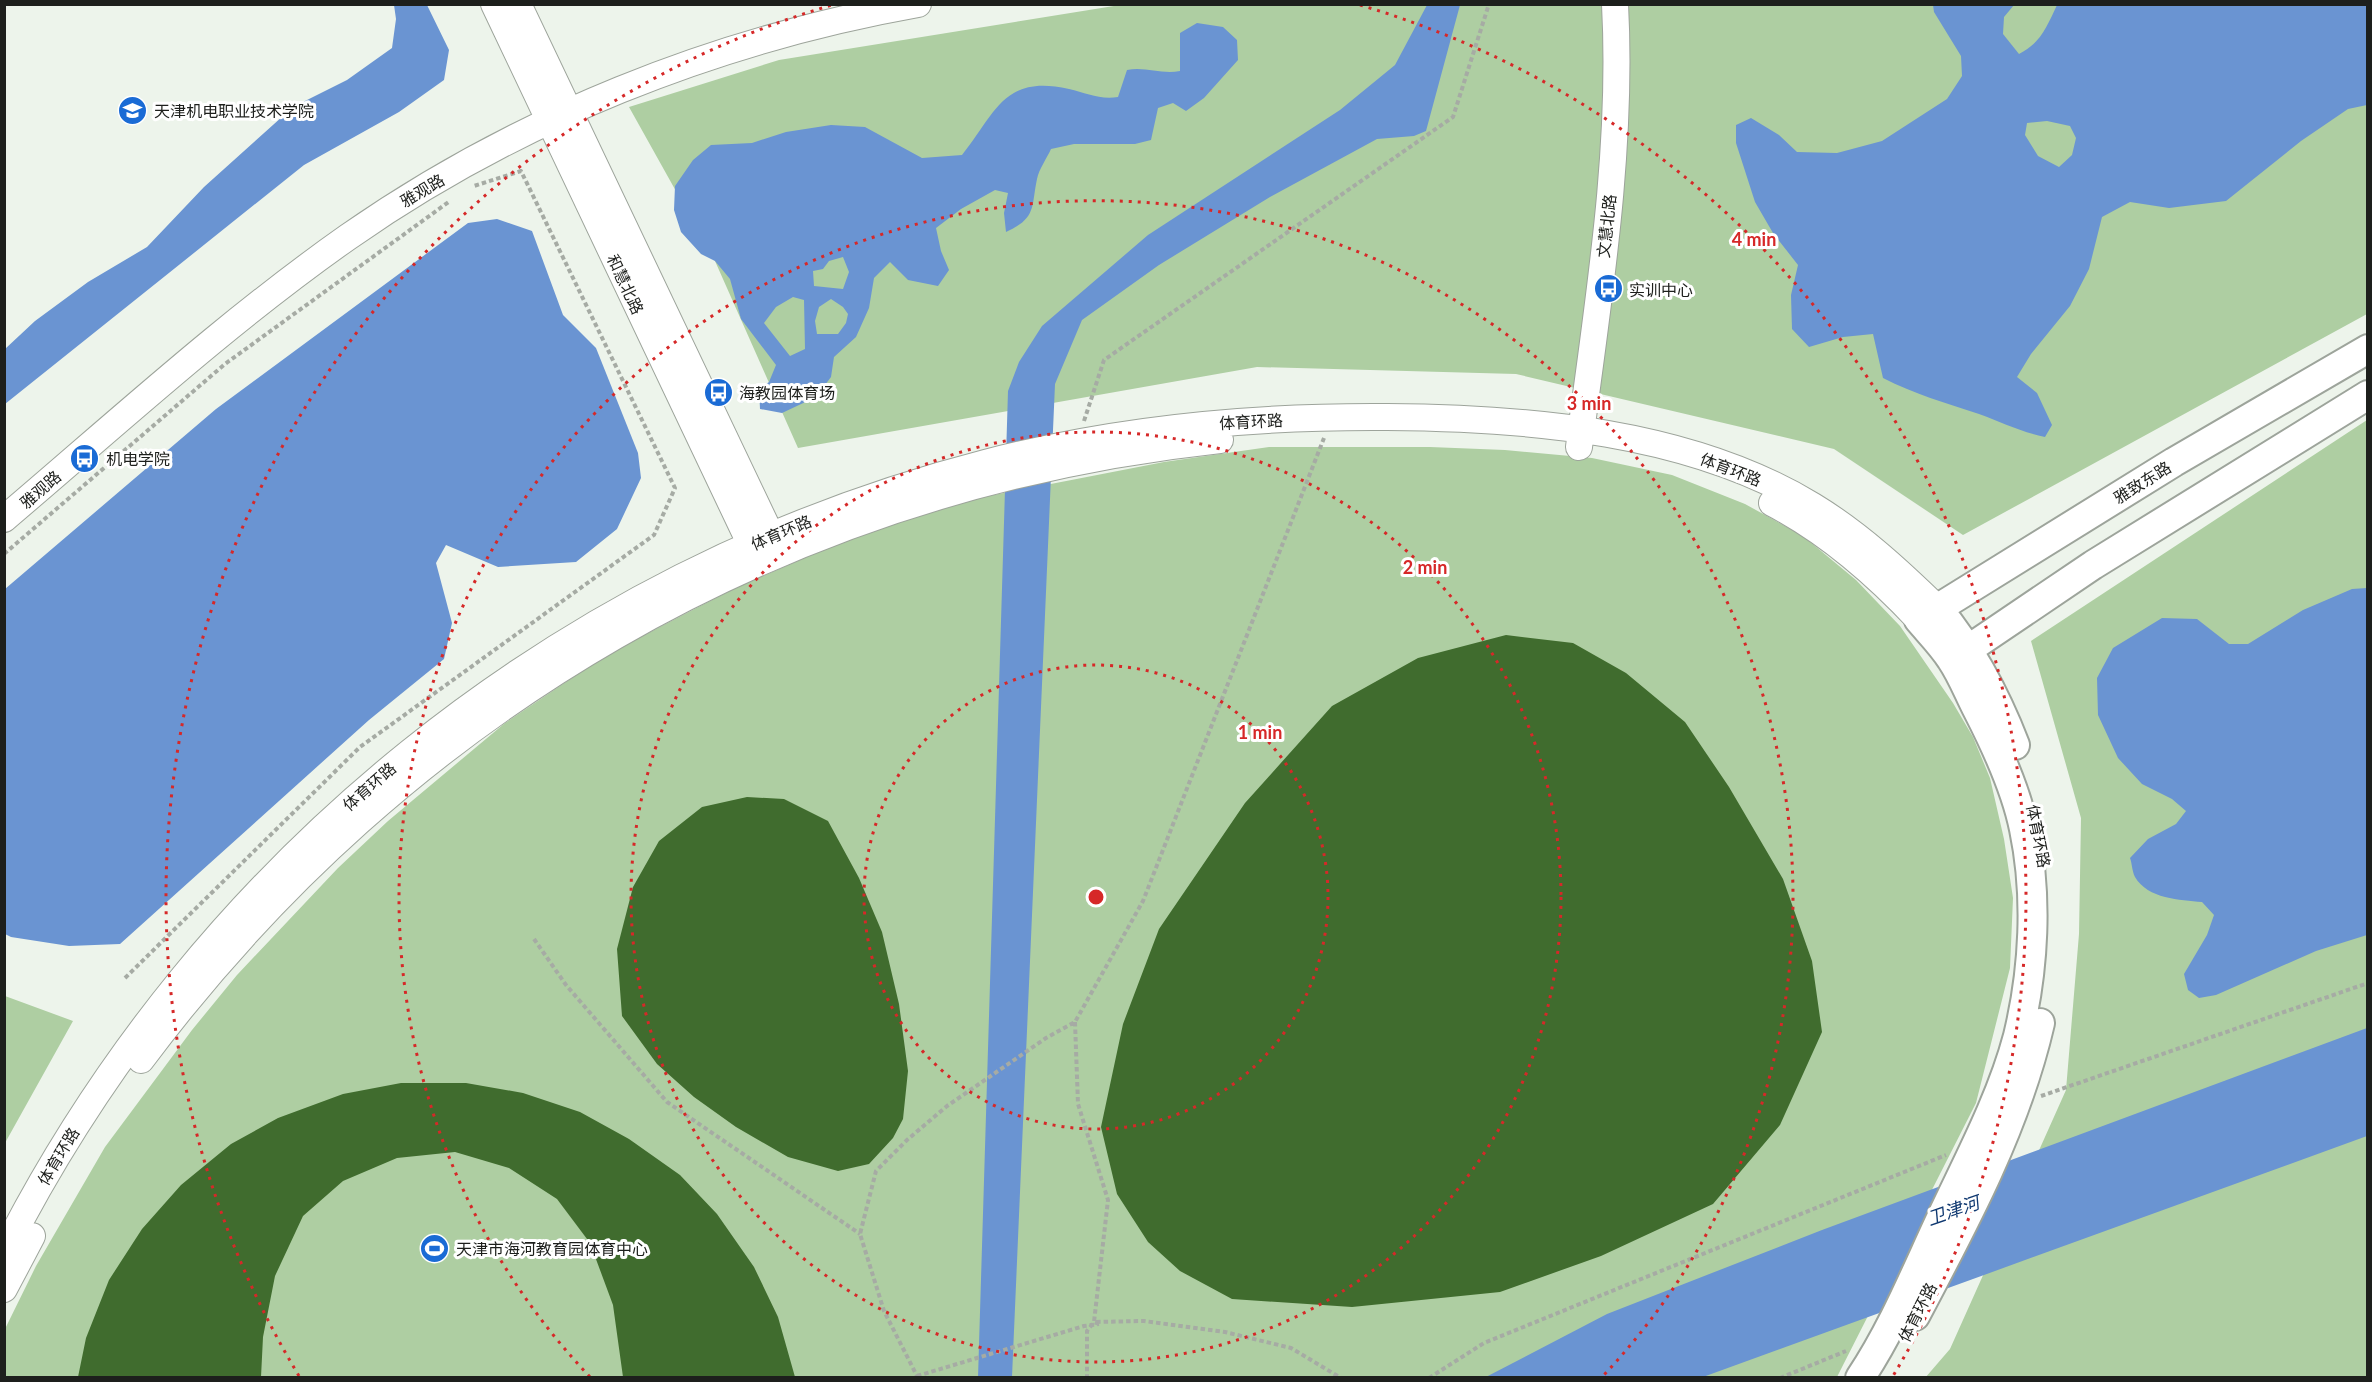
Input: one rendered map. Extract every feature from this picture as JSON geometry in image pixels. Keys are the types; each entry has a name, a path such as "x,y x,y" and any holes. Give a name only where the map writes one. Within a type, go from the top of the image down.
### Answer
{"main road":[{"name":"和慧北路","path":"494,4 557,112 765,549"},
{"name":"和慧北路","path":"518,4 557,112"},
{"name":"雅观路","path":"4,519 238,320 313,262 423,188 634,71 769,26 857,4"},
{"name":"雅观路","path":"4,505 231,311 318,244 420,177 557,112 675,68 766,38 918,4"},
{"name":"文慧北路","path":"1572,438 1596,182 1600,103 1599,4"},
{"name":"文慧北路","path":"1572,438 1611,172 1616,92 1615,4"},
{"name":"雅致东路","path":"1929,615 2174,462 2367,349"},
{"path":"1960,655 2093,565 2367,395"},
{"name":"体育环路","path":"4,1252 81,1117 141,1031 235,915 299,849 421,742 550,651 634,600 702,566 880,514 987,473 1186,426 1348,417 1458,418 1572,438"},
{"name":"体育环路","path":"1063,456 1245,438 1326,434 1572,438 1655,444 1695,454 1739,470 1814,506 1899,573 2004,719 2022,762 2041,832 2051,915 2046,990 2030,1062 2015,1105 1979,1156 1860,1377"},
{"name":"体育环路","path":"4,1289 57,1189 113,1099 143,1057 221,959 322,856 415,772 520,695 765,549"},
{"name":"体育环路","path":"1882,1377 1918,1311 1979,1156 2018,1037 2030,956 2033,922 2032,876 2024,827 1960,655"}],"path":[{"path":"1083,424 1104,360 1453,117 1489,4"},
{"path":"125,978 360,747 654,535 675,488 521,171 467,188"},
{"path":"4,554 225,364 457,195"},
{"path":"1326,434 1143,902 1075,1022 1046,1038 947,1106 907,1140 876,1171 860,1234 884,1311 916,1377 1084,1326 1097,1323 1144,1321 1225,1332 1291,1348 1341,1377"},
{"path":"534,939 566,985 667,1101 860,1234"},
{"path":"2015,1105 2367,983"},
{"path":"1075,1022 1078,1104 1108,1200 1097,1323 1087,1330 1087,1377"},
{"path":"1429,1377 1484,1343 1979,1156"},
{"path":"1780,1377 1846,1351"}],"green space":[{"path":"1120,5 2367,5 2367,314 1963,535 1834,449 1516,374 1257,367 798,448 715,261 629,107 779,60"},
{"path":"2367,420 2367,1377 1925,1378 1950,1349 2066,1090 2079,934 2081,818 2031,641"},
{"path":"1269,447 1430,447 1505,450 1592,458 1672,475 1745,504 1803,536 1856,580 1900,626 1953,703 1973,737 1990,778 2004,839 2013,898 2010,968 1976,1103 1837,1377 5,1378 4,1331 36,1266 105,1147 192,1030 237,975 338,868 388,821 505,723 606,655 731,590 834,545 906,519 978,498 1164,462"},
{"path":"4,996 73,1021 5,1143"}],"water":[{"path":"394,5 427,5 449,50 444,80 399,112 304,165 5,404 5,349 35,321 88,282 147,247 204,187 293,107 347,80 392,48 396,19"},
{"path":"1427,5 1460,5 1426,131 1414,136 1377,139 1270,197 1159,265 1082,320 1055,384 1012,1377 978,1378 1008,391 1019,362 1042,326 1148,235 1340,110 1395,65"},
{"path":"1933,5 2014,5 2004,17 2003,34 2019,54 2027,50 2038,39 2057,5 2367,5 2367,105 2348,109 2301,141 2226,201 2169,208 2130,202 2102,217 2089,269 2070,306 2031,354 2017,377 2037,393 2052,425 2045,437 1930,398 1883,378 1873,334 1843,337 1809,347 1792,329 1791,295 1798,265 1773,233 1755,202 1736,143 1736,125 1751,118 1779,135 1797,152 1837,153 1882,141 1947,99 1962,76 1961,56 1934,12","holes":["2047,121 2070,126 2076,138 2072,155 2059,167 2038,156 2025,135 2027,123"]},
{"path":"1197,23 1223,27 1237,40 1238,60 1204,98 1186,111 1173,103 1158,108 1151,140 1135,144 1074,144 1051,149 1038,175 1031,211 1023,222 1006,232 1004,213 1008,193 995,190 961,209 936,228 941,251 949,270 938,286 908,280 890,262 874,278 869,308 856,337 834,357 831,377 816,397 782,413 760,409 759,389 769,382 776,365 741,319 730,279 715,261 701,254 681,232 674,210 675,186 693,160 711,145 752,143 786,132 831,125 865,127 922,158 962,155 994,111 1016,92 1030,87 1047,86 1111,98 1118,97 1127,70 1180,71 1180,33","holes":["843,257 849,272 843,289 814,286 813,271 823,269 829,261","793,297 804,300 805,349 790,356 764,323 776,307","831,299 843,307 848,314 846,323 838,334 817,334 815,321 819,307"]},
{"path":"497,219 532,231 563,315 596,348 638,453 641,478 617,529 576,562 498,567 446,545 436,563 452,623 444,659 369,720 120,944 69,946 11,937 5,934 5,589 216,409 468,223"},
{"path":"2367,588 2367,935 2316,951 2216,995 2199,998 2188,990 2184,974 2207,935 2214,915 2202,902 2165,897 2148,890 2135,877 2130,858 2148,839 2176,824 2186,811 2172,799 2142,784 2118,758 2098,715 2097,678 2113,648 2162,618 2197,619 2229,644 2248,644 2303,610 2352,589"},
{"name":"卫津河","path":"2367,1028 2367,1136 1703,1377 1484,1378 1607,1314 1822,1230"}],"building":[{"path":"1506,635 1573,643 1626,673 1685,722 1729,787 1783,879 1812,961 1822,1032 1780,1125 1713,1204 1601,1256 1500,1292 1352,1307 1232,1299 1180,1271 1148,1242 1117,1194 1101,1127 1123,1024 1159,929 1245,803 1332,706 1418,658"},
{"path":"747,797 784,799 828,821 859,878 882,932 899,1004 908,1071 903,1119 893,1138 869,1164 838,1171 788,1157 736,1127 694,1097 657,1064 622,1016 617,949 633,887 659,841 702,807"},
{"path":"401,1083 466,1083 523,1093 580,1112 629,1139 680,1175 717,1214 754,1267 778,1317 795,1377 623,1377 613,1305 590,1243 557,1199 509,1168 455,1152 397,1158 343,1181 303,1216 275,1276 263,1337 261,1377 78,1377 86,1338 109,1280 142,1229 181,1185 231,1144 278,1118 343,1094"}],"place":[{"name":"天津机电职业技术学院","path":"133,110"},
{"name":"实训中心","path":"1608,289"},
{"name":"海教园体育场","path":"718,392"},
{"name":"机电学院","path":"85,458"},
{"name":"天津市海河教育园体育中心","path":"435,1248"}]}
